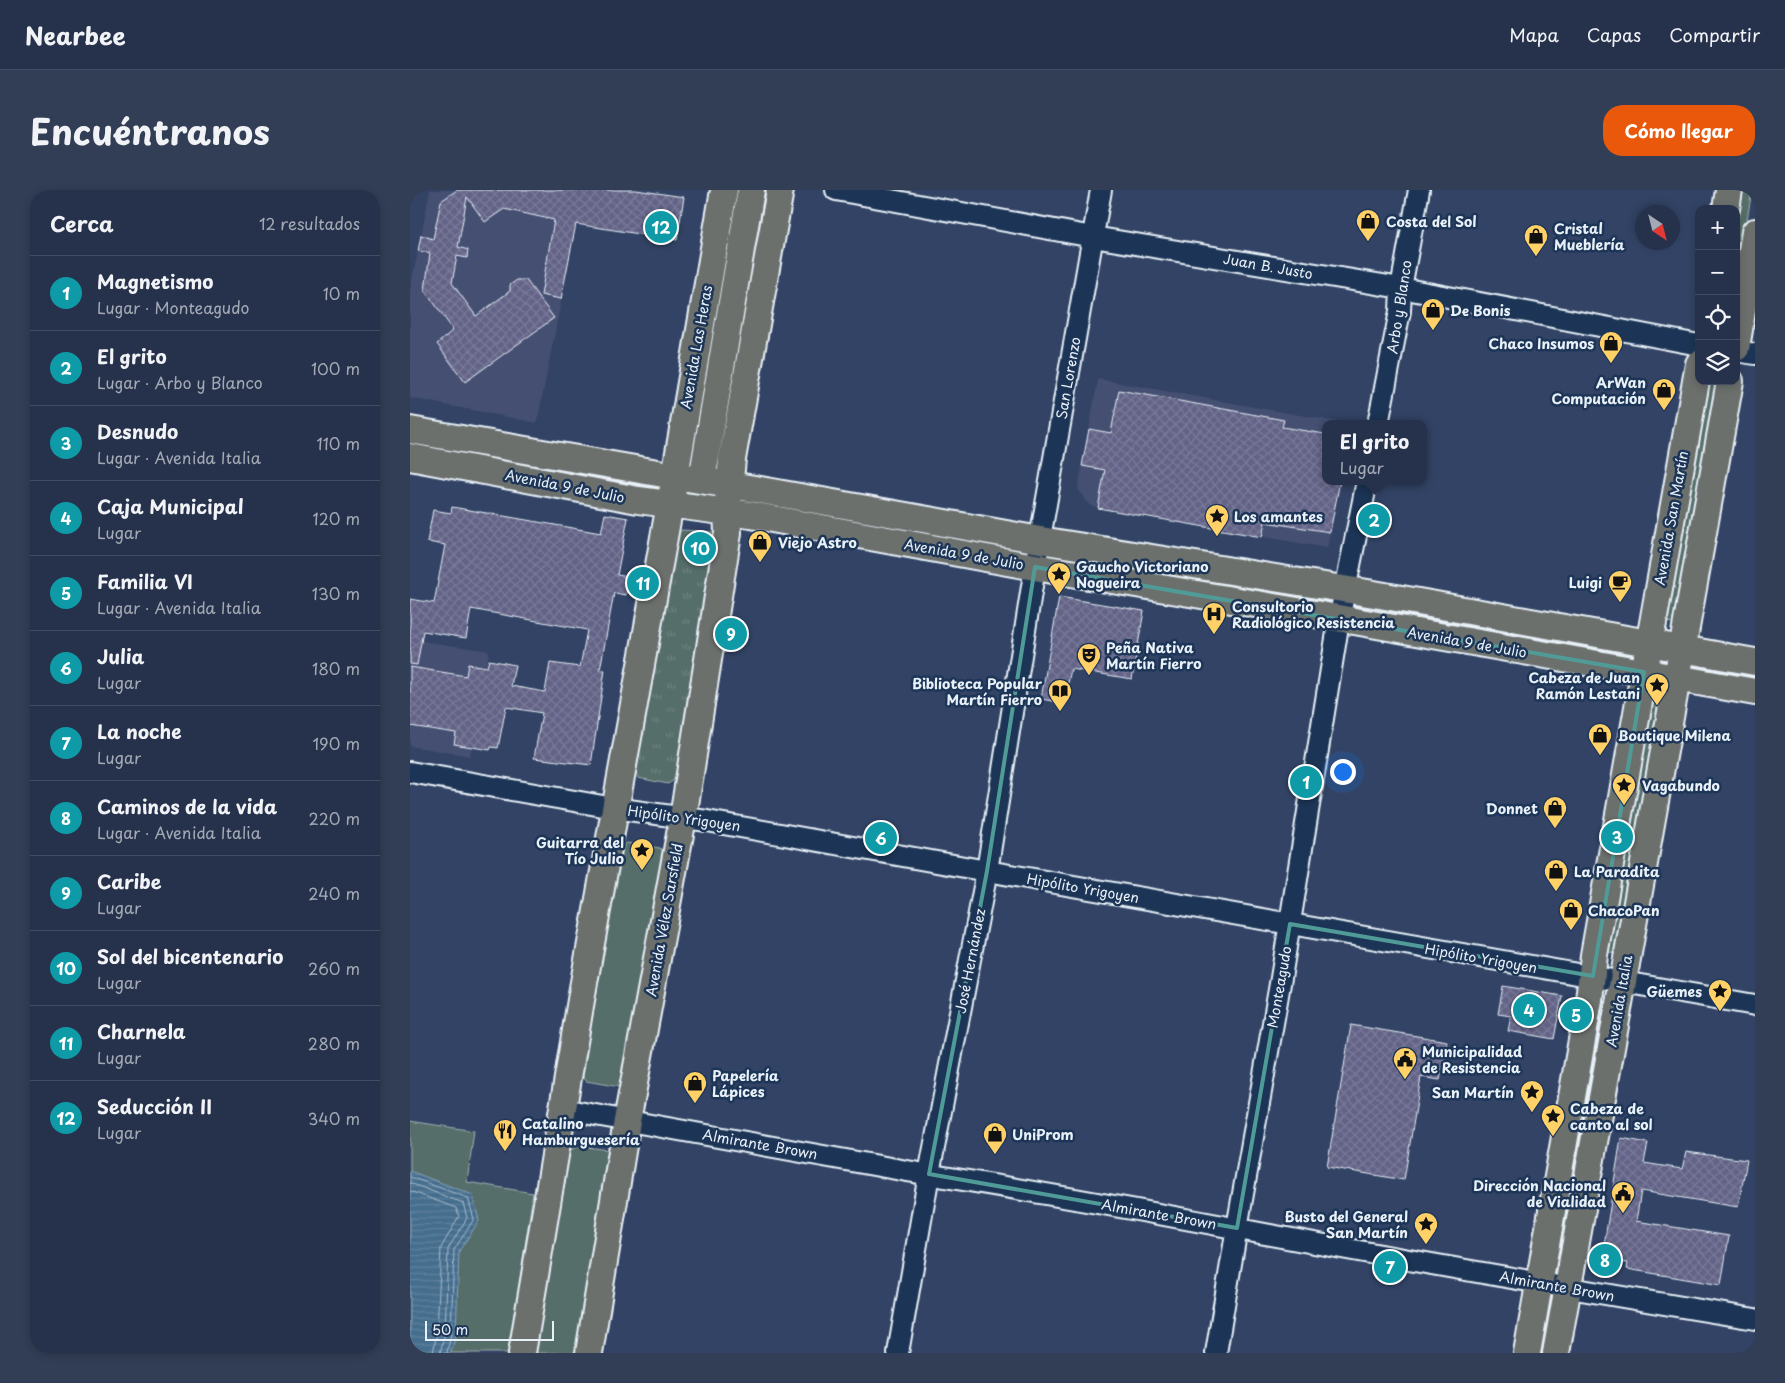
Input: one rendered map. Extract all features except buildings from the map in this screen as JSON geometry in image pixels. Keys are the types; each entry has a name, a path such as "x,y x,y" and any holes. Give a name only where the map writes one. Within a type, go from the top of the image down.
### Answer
{"main road":[{"name":"Avenida Las Heras","path":"669,504 724,190"},
{"name":"Avenida Las Heras","path":"702,480 751,190"},
{"path":"729,485 780,190"},
{"path":"1727,205 1729,190"},
{"path":"1737,340 1755,232"},
{"name":"Avenida San Martín","path":"1644,672 1695,385"},
{"path":"1684,650 1729,385"},
{"name":"Avenida 9 de Julio","path":"410,430 1755,662"},
{"name":"Avenida 9 de Julio","path":"410,457 669,504 727,511 1035,567 1755,692"},
{"name":"Avenida Vélez Sarsfield","path":"588,1353 627,1121 683,818 728,533 729,485"},
{"path":"522,1353 614,808 669,504"},
{"name":"Avenida Italia","path":"1556,1353 1622,981 1684,650"},
{"path":"1527,1353 1644,672"}],"street":[{"name":"Juan B. Justo","path":"836,190 1093,237 1401,288 1695,344"},
{"name":"San Lorenzo","path":"1035,567 1101,190"},
{"name":"Arbo y Blanco","path":"1379,420 1400,312 1401,288 1419,190"},
{"path":"1740,350 1755,354"},
{"path":"1339,620 1365,485"},
{"name":"José Hernández","path":"898,1353 929,1174 987,871 1035,567"},
{"name":"Monteagudo","path":"1216,1353 1290,924 1339,620"},
{"name":"Hipólito Yrigoyen","path":"410,772 1755,1005"},
{"name":"Almirante Brown","path":"562,1109 1755,1320"}],"highlighted area":[{"path":"1035,567 1644,672 1593,976 1290,924 1237,1228 929,1174 987,871"}],"shaded area":[{"path":"430,190 583,190 537,423 410,398 410,291"},
{"path":"1098,379 1328,420 1322,420 1322,485 1339,485 1327,548 1090,506 1078,489"},
{"path":"410,639 489,651 470,756 410,746"}],"green space":[{"path":"1735,190 1752,190 1740,263 1740,205 1735,205"},
{"path":"1699,385 1718,385 1679,618 1673,623 1665,622"},
{"path":"410,442 640,485 639,491 410,448"},
{"path":"682,530 713,532 722,545 684,773 668,784 638,778 632,761 669,539"},
{"path":"1075,554 1318,599 1315,608 1075,563"},
{"path":"1388,608 1620,652 1620,658 1387,615"},
{"path":"1653,701 1663,703 1617,953 1608,952 1647,704"},
{"path":"627,843 660,848 668,856 620,1087 586,1081 579,1070 616,851"},
{"path":"410,1121 474,1131 467,1182 533,1193 509,1353 410,1353"},
{"path":"580,1146 609,1150 581,1353 530,1353 565,1152"}],"water":[{"path":"410,1171 473,1195 479,1221 459,1251 456,1335 451,1353 410,1353"}],"place":[{"name":"Seducción II","path":"661,227"},
{"name":"Costa del Sol","path":"1368,242"},
{"name":"Cristal Mueblería","path":"1536,257"},
{"name":"De Bonis","path":"1433,331"},
{"name":"Chaco Insumos","path":"1611,364"},
{"name":"ArWan Computación","path":"1664,411"},
{"name":"El grito","path":"1374,520"},
{"name":"Los amantes","path":"1217,537"},
{"name":"Sol del bicentenario","path":"700,548"},
{"name":"Viejo Astro","path":"760,563"},
{"name":"Charnela","path":"643,583"},
{"name":"Gaucho Victoriano Nogueira","path":"1059,595"},
{"name":"Luigi","path":"1620,603"},
{"name":"Caribe","path":"731,634"},
{"name":"Consultorio Radiológico Resistencia","path":"1214,635"},
{"name":"Peña Nativa Martín Fierro","path":"1089,676"},
{"name":"Cabeza de Juan Ramón Lestani","path":"1657,706"},
{"name":"Biblioteca Popular Martín Fierro","path":"1060,712"},
{"name":"Boutique Milena","path":"1600,756"},
{"name":"Magnetismo","path":"1306,782"},
{"name":"Vagabundo","path":"1624,806"},
{"name":"Donnet","path":"1555,829"},
{"name":"Desnudo","path":"1617,837"},
{"name":"Julia","path":"881,838"},
{"name":"Guitarra del Tío Julio","path":"642,871"},
{"name":"La Paradita","path":"1556,892"},
{"name":"ChacoPan","path":"1571,931"},
{"name":"Caja Municipal","path":"1529,1010"},
{"name":"Güemes","path":"1720,1012"},
{"name":"Familia VI","path":"1576,1015"},
{"name":"Municipalidad de Resistencia","path":"1405,1080"},
{"name":"Papelería Lápices","path":"695,1104"},
{"name":"San Martín","path":"1532,1113"},
{"name":"Cabeza de canto al sol","path":"1553,1137"},
{"name":"Catalino Hamburguesería","path":"505,1152"},
{"name":"UniProm","path":"995,1155"},
{"name":"Dirección Nacional de Vialidad","path":"1623,1214"},
{"name":"Busto del General San Martín","path":"1426,1245"},
{"name":"Caminos de la vida","path":"1605,1260"},
{"name":"La noche","path":"1390,1267"}]}
